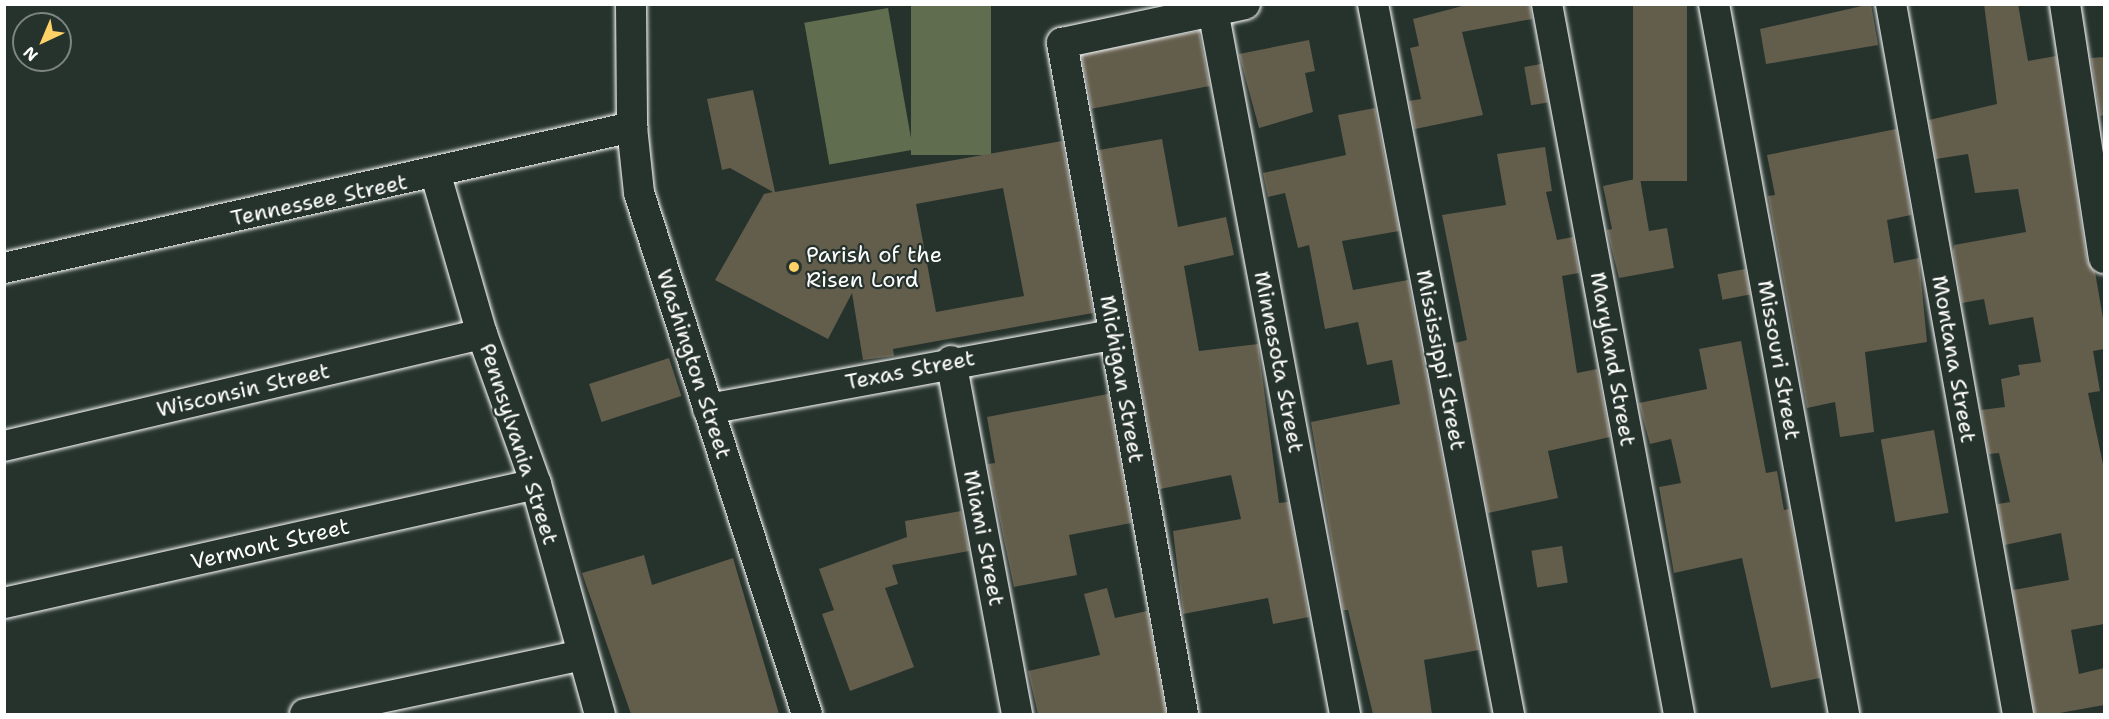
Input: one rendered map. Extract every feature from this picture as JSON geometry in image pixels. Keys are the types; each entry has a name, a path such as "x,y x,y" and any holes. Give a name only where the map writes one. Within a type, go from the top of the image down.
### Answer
{"street":[{"name":"Washington Street","path":"631,4 632,127 639,193 807,714"},
{"path":"1213,10 1245,4"},
{"name":"Mississippi Street","path":"1373,4 1509,714"},
{"name":"Maryland Street","path":"1547,4 1679,714"},
{"name":"Missouri Street","path":"1714,4 1844,714"},
{"name":"Montana Street","path":"1891,4 2018,714"},
{"path":"2065,4 2104,258"},
{"name":"Michigan Street","path":"1183,714 1062,43 1213,10"},
{"name":"Minnesota Street","path":"1213,10 1345,714"},
{"name":"Tennessee Street","path":"4,268 436,175 632,127"},
{"name":"Pennsylvania Street","path":"436,175 482,334 536,484 600,714"},
{"name":"Wisconsin Street","path":"4,446 482,334"},
{"name":"Texas Street","path":"708,409 951,361 1113,335"},
{"name":"Miami Street","path":"951,361 1017,714"},
{"name":"Vermont Street","path":"4,603 536,484"},
{"path":"305,714 582,655"}],"green space":[{"path":"911,5 991,5 991,155 911,155"},
{"path":"888,8 913,150 829,165 804,23"}],"building":[{"path":"1470,4 1530,4 1532,19 1462,32 1483,115 1415,129 1409,101 1421,99 1410,48 1419,46 1413,19"},
{"path":"1633,4 1687,4 1687,181 1633,181"},
{"path":"1871,4 1878,45 1766,64 1760,29"},
{"path":"1984,4 2018,4 2028,61 2056,56 2087,261 2095,272 2104,324 2104,349 2093,351 2100,391 2088,393 2104,469 2104,624 2071,630 2079,674 2104,668 2104,705 2054,714 2035,714 2013,590 2069,580 2061,533 2005,545 1998,504 2010,502 1999,453 1989,454 1981,410 2005,407 2001,379 2020,375 2018,365 2041,362 2033,317 1989,325 1984,299 1962,303 1953,251 1954,245 2026,232 2018,189 1975,193 1968,154 1936,159 1929,120 1997,104"},
{"path":"1199,31 1210,86 1092,109 1081,54"},
{"path":"1309,40 1315,71 1305,73 1313,112 1259,128 1239,54"},
{"path":"2104,57 2104,115 2100,116 2091,58"},
{"path":"1541,64 1548,102 1531,105 1524,67"},
{"path":"753,90 775,192 1062,141 1093,313 893,349 894,356 863,360 852,293 828,339 715,280 764,194 773,192 730,168 722,170 707,99","holes":["1003,188 1024,296 936,312 916,204"]},
{"path":"1375,108 1399,231 1342,241 1353,290 1408,280 1479,650 1424,660 1432,714 1373,714 1348,610 1343,610 1311,422 1400,404 1392,360 1367,365 1358,322 1325,329 1309,245 1298,248 1285,193 1268,197 1263,173 1346,155 1338,115"},
{"path":"1896,129 1911,215 1887,220 1894,263 1919,258 1927,342 1865,352 1874,432 1840,437 1835,402 1807,408 1768,196 1775,195 1767,155"},
{"path":"1162,139 1178,227 1226,217 1234,255 1184,266 1199,351 1258,344 1279,503 1288,502 1309,617 1273,624 1268,598 1183,614 1173,531 1241,519 1231,475 1160,489 1099,150"},
{"path":"1545,147 1552,191 1546,192 1557,240 1573,237 1579,273 1562,276 1577,373 1597,369 1610,437 1548,451 1558,498 1488,513 1455,343 1467,340 1442,215 1506,205 1497,154"},
{"path":"1640,178 1649,231 1667,228 1674,268 1619,278 1607,230 1612,229 1603,186"},
{"path":"1745,269 1750,295 1722,300 1718,274"},
{"path":"1741,341 1766,473 1777,471 1784,510 1789,509 1820,678 1771,688 1742,558 1674,573 1659,487 1681,483 1671,439 1650,444 1639,403 1707,389 1699,349"},
{"path":"669,358 681,396 601,422 589,384"},
{"path":"1108,394 1131,523 1069,535 1077,575 1014,587 988,464 995,463 987,417"},
{"path":"1934,430 1949,513 1895,522 1881,439"},
{"path":"961,511 969,551 892,565 898,584 885,588 914,667 850,691 822,614 834,610 819,569 907,537 905,521"},
{"path":"1562,546 1568,583 1537,587 1531,551"},
{"path":"644,555 652,585 733,558 779,714 631,714 582,573"},
{"path":"1107,588 1115,618 1147,611 1166,714 1038,714 1028,671 1100,655 1084,594"}],"place":[{"name":"Parish of the Risen Lord","path":"794,267"}]}
